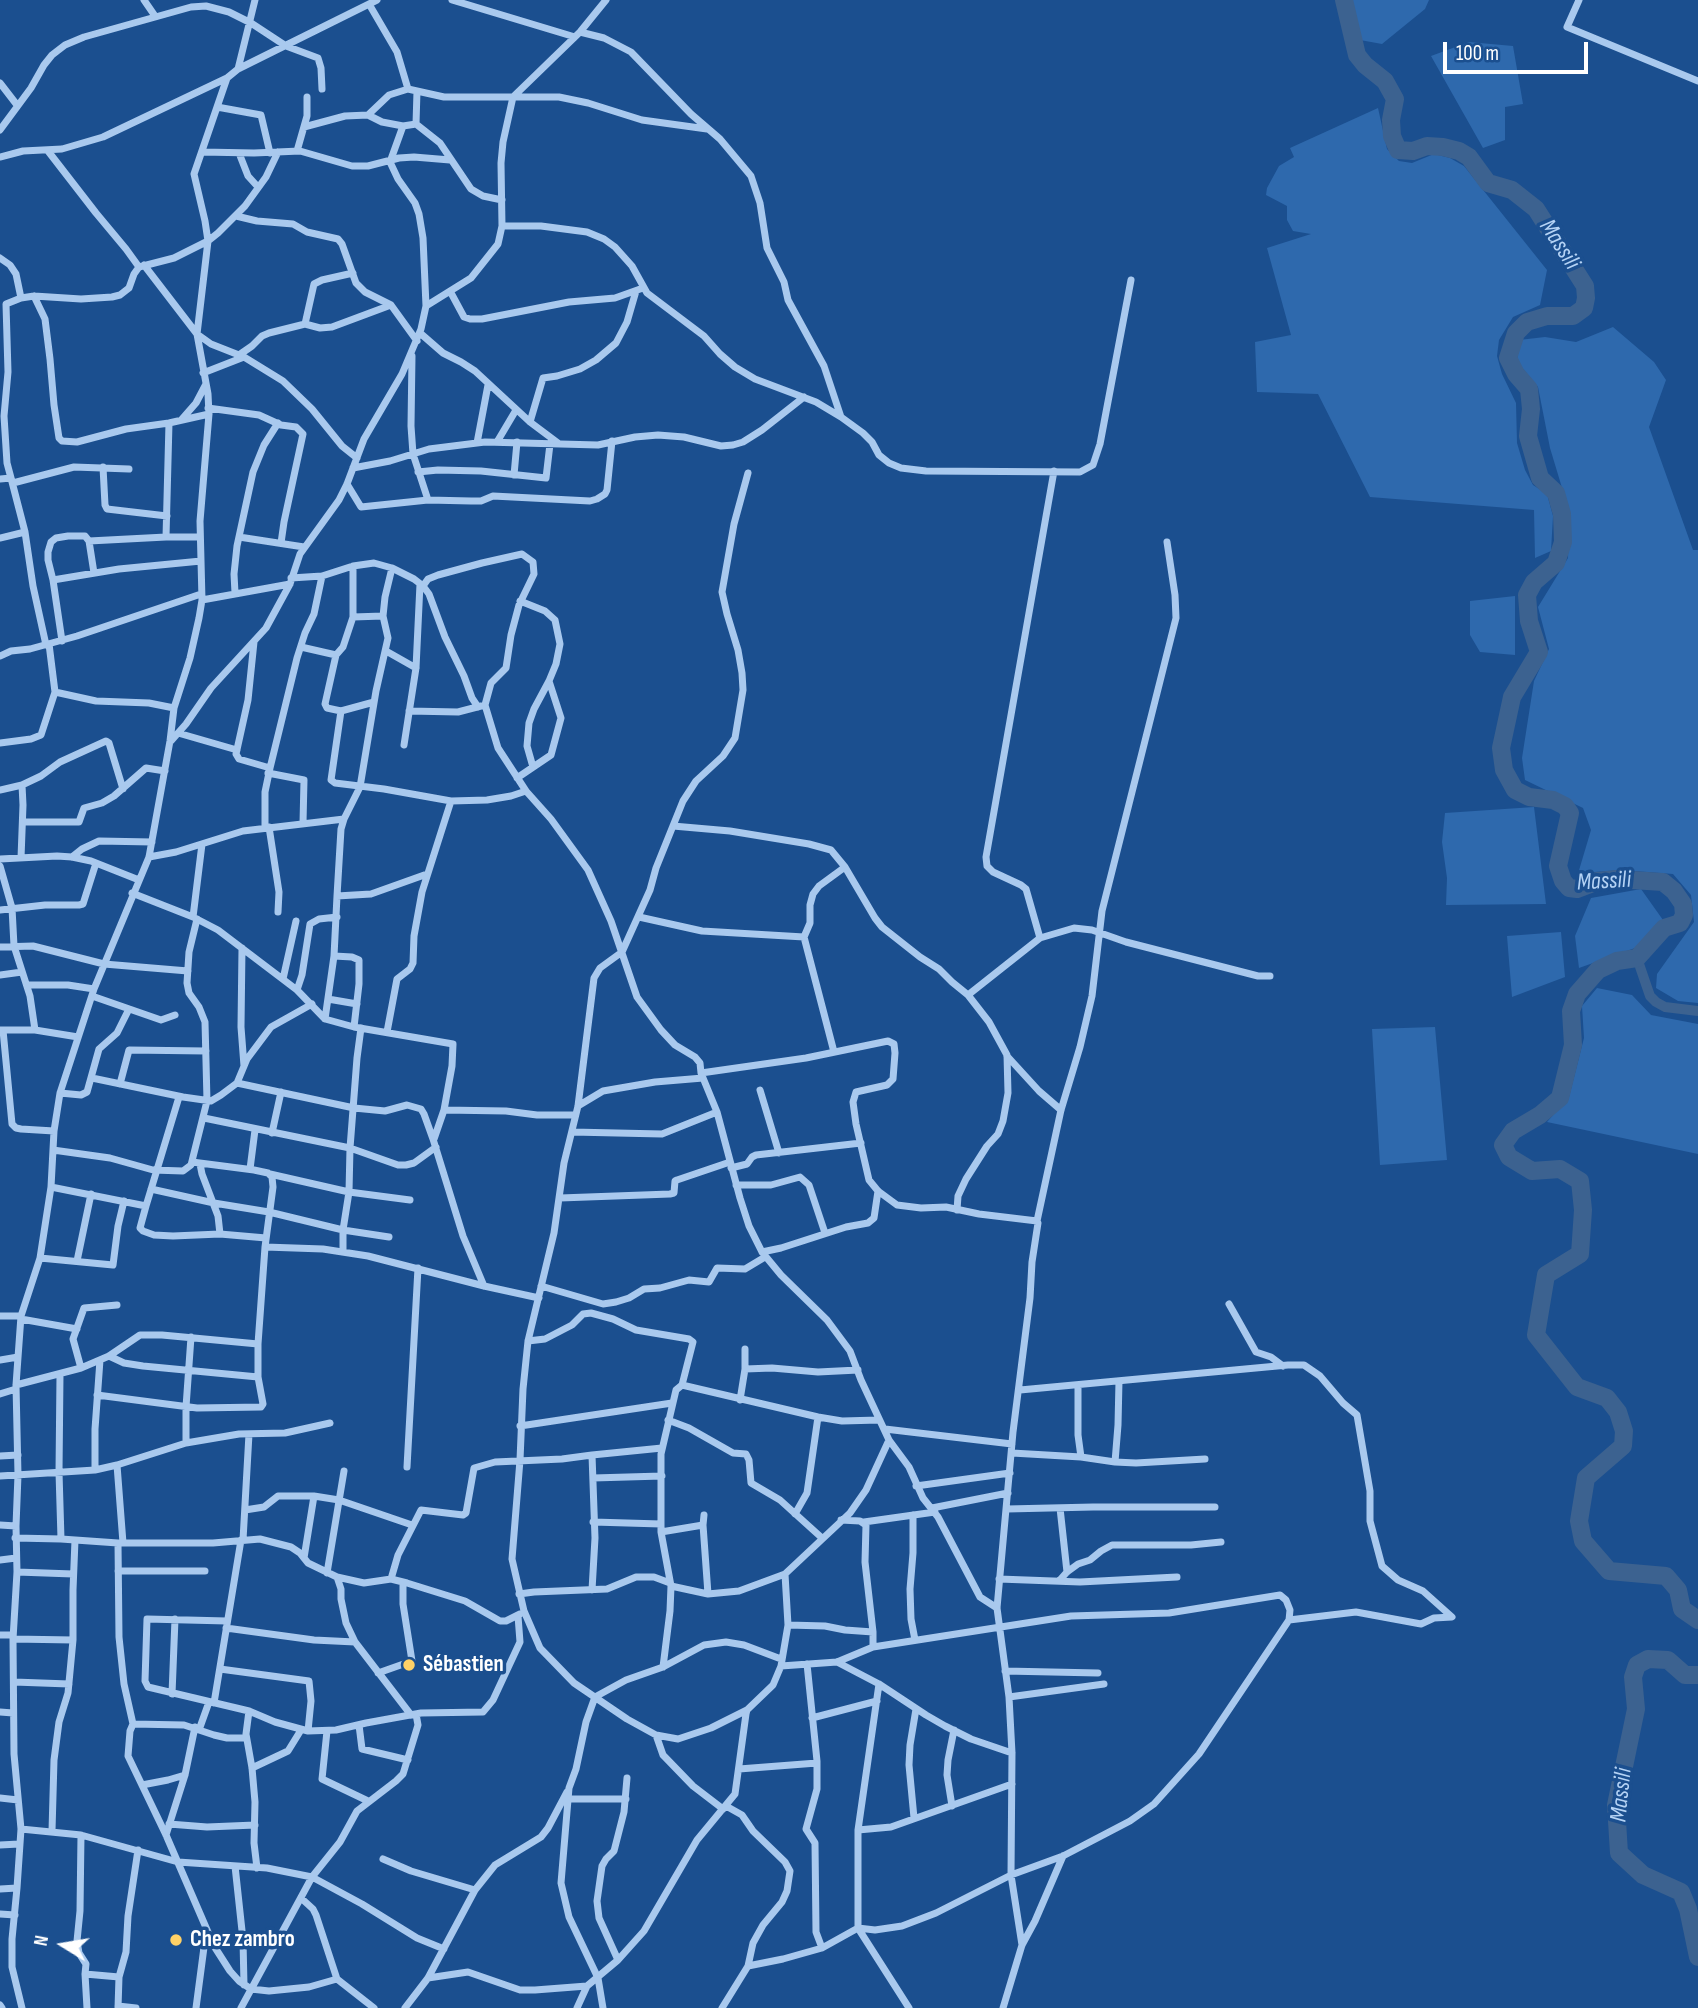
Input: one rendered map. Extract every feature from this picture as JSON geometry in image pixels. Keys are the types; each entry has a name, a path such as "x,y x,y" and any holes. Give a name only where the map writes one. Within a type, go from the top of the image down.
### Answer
{"street":[{"path":"144,0 155,16"},
{"path":"238,69 255,0"},
{"path":"0,157 23,151 62,149 103,137 227,78 238,69 377,0"},
{"path":"452,0 577,35 597,35 619,44 631,52 729,149 751,176 760,203 767,248 784,282 788,300 824,366 841,417"},
{"path":"1579,0 1567,27 1698,81"},
{"path":"426,306 471,278 498,244 502,226 500,163 513,97 577,35 603,1"},
{"path":"369,4 397,52 408,89"},
{"path":"0,130 31,88 44,65 65,46 84,37 191,7 220,8 286,46 318,58 322,89"},
{"path":"22,2008 12,1967 21,1829 13,1754 13,1637 17,1572 16,1387 21,1317 40,1258 51,1187 54,1131 60,1093 93,993 149,856 174,708 195,639 202,597 200,537 209,411 197,334 208,241 194,179 227,78"},
{"path":"0,83 17,104"},
{"path":"368,115 389,95 408,89 443,97 571,99 642,120 708,129"},
{"path":"416,124 417,91"},
{"path":"297,151 304,127 307,97"},
{"path":"0,743 41,736 55,692 48,644 33,586 24,532 12,481 3,462 8,376 5,307 11,301 34,296 81,299 117,296 129,288 134,274 142,266 174,258 208,241 236,216 266,177 274,153 261,116 217,107"},
{"path":"304,127 345,116 368,115 382,122 402,126 416,124 440,143 473,191 502,200"},
{"path":"170,741 211,688 266,628 291,581 304,547 332,511 347,484 364,439 402,374 418,337 426,306 419,214 415,202 398,179 390,162 402,126"},
{"path":"48,150 96,213 197,334 283,381 299,395 342,446 357,458"},
{"path":"202,152 297,151 352,166 368,166 414,156 450,160"},
{"path":"239,153 247,176 258,187"},
{"path":"236,216 293,224 309,232 338,239 356,283 365,292 391,305 418,337 469,366 516,410 560,444"},
{"path":"502,226 532,225 595,234 615,247 627,260 639,290 704,336 741,371 754,379 804,397 841,417 863,433 879,455 889,463 901,468 926,471 1080,472 1093,465 1131,280"},
{"path":"0,258 10,265 16,274 21,298"},
{"path":"305,324 314,284 353,273"},
{"path":"450,291 464,317 482,319 569,302 615,298 639,290"},
{"path":"530,422 543,377 580,369 619,341 639,290"},
{"path":"34,296 43,315 48,339 60,439 67,443 126,429 169,424 209,411 246,412 298,429 303,436 281,543"},
{"path":"204,373 241,356 262,336 305,324 320,328 332,327 391,305"},
{"path":"412,352 413,454 428,500"},
{"path":"182,420 206,384"},
{"path":"477,443 488,385"},
{"path":"353,468 445,446 477,443 598,445 641,436 673,435 721,446 733,445 762,430 804,397"},
{"path":"497,442 516,410"},
{"path":"235,593 234,574 239,537 257,460 278,423"},
{"path":"166,537 169,424"},
{"path":"347,484 359,506 363,507 428,500 471,502 493,496 590,501 605,494 607,490 612,442"},
{"path":"514,475 517,443"},
{"path":"418,472 452,470 547,477 550,444"},
{"path":"0,479 12,481 74,467 129,469"},
{"path":"103,467 107,509 167,516"},
{"path":"1040,938 1026,889 993,872 987,866 986,857 1054,471"},
{"path":"355,1642 314,1640 227,1624 148,1619 145,1622 146,1684 150,1689 249,1711 304,1731 327,1731 413,1715 483,1712 488,1708 505,1676 520,1642 521,1613 512,1559 528,1341 554,1233 564,1163 578,1106 594,978 600,968 622,952 639,917 683,801 696,782 723,756 735,738 743,690 742,673 722,592 734,524 748,473"},
{"path":"0,537 24,532"},
{"path":"62,641 48,552 52,540 81,535 87,537 94,573"},
{"path":"89,541 200,537"},
{"path":"239,537 304,547"},
{"path":"1022,1945 1011,1875 1012,1753 1009,1697 997,1608 1012,1444 1037,1221 1061,1110 1092,996 1099,933 1112,872 1176,618 1174,583 1167,542"},
{"path":"404,745 416,668 422,585 438,575 482,562 523,555 533,562 533,577 520,601 506,668 493,680 481,706"},
{"path":"53,580 201,561"},
{"path":"0,653 62,641 202,597 322,576 353,566 374,563 392,568 422,585 433,602 472,698 481,706 498,747 526,791 551,819 588,870 607,912 637,997 675,1045 700,1063 717,1112 736,1185 763,1254 827,1320 850,1351 889,1440 909,1468 923,1499 934,1510 980,1597 997,1608"},
{"path":"353,566 353,617 349,634 336,654 325,704 327,708 341,711 374,702"},
{"path":"325,1020 334,956 341,831 360,787 374,702 386,651 388,635 383,616 392,568"},
{"path":"278,912 279,892 267,828 265,792 300,647 314,614 322,576"},
{"path":"520,601 545,611 555,620 561,644 549,681 528,723 527,746 533,767"},
{"path":"353,617 383,616"},
{"path":"254,642 248,700 236,754 239,759 269,771 304,780 303,824"},
{"path":"300,647 336,654"},
{"path":"386,651 416,668"},
{"path":"517,778 551,755 562,718 549,681"},
{"path":"55,692 96,701 149,703 174,708"},
{"path":"409,711 458,712 481,706"},
{"path":"341,711 331,780 335,783 451,801 487,800 526,791"},
{"path":"178,733 237,750"},
{"path":"0,790 22,785 41,776 60,762 107,741 123,789"},
{"path":"23,822 79,822 85,807 108,800 147,767 165,771"},
{"path":"21,858 22,785"},
{"path":"387,1032 397,979 411,969 413,963 416,925 427,874 451,801"},
{"path":"149,856 162,855 243,831 344,819"},
{"path":"673,825 730,831 831,850 845,867 882,927 939,969 968,995 989,1022 1007,1055 1061,1110"},
{"path":"72,857 99,841 152,842"},
{"path":"202,844 195,918 188,953 189,993 205,1019 207,1101 196,1163 214,1203 220,1234"},
{"path":"0,859 72,857 96,863 139,880"},
{"path":"0,910 83,904 96,863"},
{"path":"0,867 12,908 14,946 33,1008 35,1030"},
{"path":"834,1052 804,937 810,923 813,894 819,886 845,867"},
{"path":"337,896 372,894 427,874"},
{"path":"132,893 218,930 297,990 325,1020 454,1045 451,1077 435,1143 419,1160 406,1165 395,1164 350,1148 204,1118"},
{"path":"297,990 310,924 319,919 337,917"},
{"path":"639,917 702,931 804,937"},
{"path":"283,979 296,920"},
{"path":"968,995 1040,938 1074,928 1213,965 1270,975"},
{"path":"0,947 33,946 104,964 188,971"},
{"path":"242,948 241,1027 244,1067"},
{"path":"334,956 359,960 360,971 349,1192 343,1252"},
{"path":"0,975 22,972"},
{"path":"27,985 68,985 161,1020 175,1015"},
{"path":"328,999 357,1004"},
{"path":"92,1078 179,1097 211,1101 237,1083 260,1040 271,1027 312,1004"},
{"path":"60,1093 83,1095 88,1089 99,1049 117,1033 129,1009"},
{"path":"54,1131 21,1129 12,1124 2,1030 35,1030 78,1037"},
{"path":"578,1106 603,1091 888,1041 894,1044 895,1065 891,1083 856,1092 854,1097 856,1124 869,1180 878,1191 897,1205 946,1207 1037,1221"},
{"path":"120,1084 128,1050 206,1051"},
{"path":"957,1210 958,1196 966,1179 998,1134 1003,1121 1008,1093 1007,1055"},
{"path":"237,1083 354,1108 384,1111 403,1106 417,1108 424,1114 435,1143 463,1236 484,1286"},
{"path":"760,1090 779,1153"},
{"path":"272,1133 281,1092"},
{"path":"179,1097 140,1229 148,1233 173,1236 220,1234 266,1238"},
{"path":"444,1110 575,1115"},
{"path":"572,1132 662,1133 717,1112"},
{"path":"250,1169 255,1130"},
{"path":"561,1198 670,1194 674,1192 677,1180 731,1165 747,1164 756,1155 861,1143"},
{"path":"53,1150 96,1155 156,1170 184,1171 196,1163 250,1169 349,1192 410,1200"},
{"path":"97,1395 186,1407 261,1407 258,1344 265,1247 273,1187 270,1174"},
{"path":"736,1185 771,1185 800,1177 810,1185 825,1233"},
{"path":"51,1187 146,1206"},
{"path":"151,1189 389,1237"},
{"path":"541,1286 603,1304 629,1298 644,1289 660,1288 689,1280 709,1282 717,1268 745,1269 763,1254 825,1233 872,1221 878,1191"},
{"path":"77,1261 91,1195"},
{"path":"40,1258 113,1265 113,1252 124,1201"},
{"path":"265,1247 368,1255 539,1298"},
{"path":"407,1467 418,1268"},
{"path":"1229,1304 1256,1352 1271,1357 1283,1366"},
{"path":"81,1368 74,1343 84,1308 117,1305"},
{"path":"528,1341 545,1339 572,1325 583,1314 591,1313 613,1319 636,1330 689,1339 693,1342 682,1385 676,1390 672,1403 662,1448 661,1528 671,1584 663,1667"},
{"path":"0,1316 21,1317 77,1329"},
{"path":"0,1394 100,1360 140,1335 258,1344"},
{"path":"186,1443 191,1338"},
{"path":"740,1400 746,1369 745,1349"},
{"path":"109,1356 131,1365 258,1377"},
{"path":"0,1360 18,1357"},
{"path":"95,1470 100,1360"},
{"path":"1020,1391 1283,1366 1304,1365 1311,1370 1357,1415 1370,1492 1370,1521 1382,1566 1398,1580 1423,1591 1452,1617 1434,1618 1422,1624 1356,1612 1289,1620"},
{"path":"746,1369 818,1372 858,1370"},
{"path":"60,1375 61,1539"},
{"path":"1115,1462 1119,1381"},
{"path":"682,1385 818,1417 879,1420"},
{"path":"1078,1385 1078,1435 1082,1457"},
{"path":"520,1426 672,1403"},
{"path":"795,1514 807,1493 818,1417"},
{"path":"668,1420 690,1428 733,1453 746,1454 751,1483 780,1500 822,1538"},
{"path":"0,1476 95,1470 214,1437 285,1433 330,1423"},
{"path":"885,1429 1012,1444"},
{"path":"166,1835 197,1729 212,1702 220,1669 246,1510 248,1434"},
{"path":"519,1594 607,1589 636,1577 654,1577 708,1594 739,1591 785,1574 850,1513 866,1490 889,1440"},
{"path":"391,1580 398,1555 420,1511 423,1509 464,1514 469,1503 473,1469 495,1462 562,1459 662,1448"},
{"path":"1012,1454 1082,1457 1115,1462 1205,1460"},
{"path":"0,1456 18,1455"},
{"path":"592,1455 592,1590"},
{"path":"117,1465 121,1543 118,1571 119,1637 124,1684 133,1724 128,1756 221,1959 248,1987 268,1991 309,1987 337,1979"},
{"path":"327,1573 344,1471"},
{"path":"916,1486 1010,1473"},
{"path":"593,1478 662,1476"},
{"path":"842,1520 864,1522 913,1516 1009,1493"},
{"path":"246,1510 264,1507 278,1496 314,1496 339,1500 412,1525"},
{"path":"303,1558 314,1496"},
{"path":"1007,1509 1215,1507"},
{"path":"1060,1508 1067,1572"},
{"path":"704,1515 708,1594"},
{"path":"913,1516 910,1589 915,1640"},
{"path":"593,1522 661,1528 703,1525"},
{"path":"864,1522 873,1647"},
{"path":"0,1525 16,1526"},
{"path":"15,1538 121,1543 213,1543 260,1539 285,1544 300,1553 307,1563 337,1577 365,1583 391,1580 404,1582 465,1601 497,1620 506,1621 521,1613"},
{"path":"52,1831 54,1760 59,1722 69,1684 73,1640 75,1540"},
{"path":"1059,1581 1078,1564 1090,1560 1112,1545 1191,1545 1221,1542"},
{"path":"0,1560 16,1558"},
{"path":"118,1571 205,1571"},
{"path":"17,1572 73,1574"},
{"path":"521,1613 540,1648 574,1683 656,1735 678,1739 711,1728 747,1710 773,1685 781,1662 788,1625 785,1574"},
{"path":"241,2008 248,1987 312,1877 340,1842 357,1811 399,1779 408,1760 418,1724 355,1642 346,1623 337,1577"},
{"path":"999,1579 1111,1581 1177,1577"},
{"path":"378,1673 412,1661 403,1604 404,1582"},
{"path":"405,2008 428,1978 475,1891 495,1865 541,1837 548,1828 576,1769 586,1722 595,1697 626,1680 663,1667 704,1645 726,1642 744,1645 781,1662 837,1662 873,1647 998,1626 1072,1616 1169,1613 1280,1595 1286,1600 1290,1610 1289,1620 1199,1754 1154,1804 1130,1821 1063,1856 1011,1875 936,1913 902,1926 875,1930 858,1928 822,1948 748,1966"},
{"path":"172,1694 175,1619"},
{"path":"788,1625 873,1632"},
{"path":"0,1635 73,1640"},
{"path":"837,1662 879,1684 926,1716 971,1739 1012,1753"},
{"path":"807,1664 817,1789 806,1829 815,1843 816,1932 822,1948"},
{"path":"220,1669 309,1681 311,1701 304,1731 288,1751 252,1768"},
{"path":"1005,1671 1098,1673"},
{"path":"14,1682 69,1684"},
{"path":"879,1684 858,1830 858,1928 909,2007 900,2008"},
{"path":"1009,1697 1104,1684"},
{"path":"812,1718 877,1700"},
{"path":"914,1818 909,1765 916,1709"},
{"path":"577,2008 587,1986 618,1960 644,1931 697,1840 735,1794 747,1710"},
{"path":"249,1711 246,1738 252,1768 257,1868"},
{"path":"0,1712 13,1713"},
{"path":"133,1724 171,1723 228,1738 246,1738"},
{"path":"359,1725 362,1749 408,1760"},
{"path":"951,1806 947,1775 954,1730"},
{"path":"327,1731 322,1779 369,1801"},
{"path":"656,1735 663,1755 692,1786 724,1808 742,1815 790,1871 782,1902 763,1925 753,1943 748,1966 722,2008"},
{"path":"738,1769 817,1763"},
{"path":"142,1785 185,1774"},
{"path":"618,1960 599,1918 597,1901 602,1866 616,1846 626,1799 627,1778"},
{"path":"858,1830 891,1827 1012,1784"},
{"path":"569,1788 561,1883 569,1917 598,1978 603,2008"},
{"path":"0,1798 18,1800"},
{"path":"569,1799 626,1799"},
{"path":"169,1824 207,1827 254,1825"},
{"path":"21,1829 82,1835 178,1862 282,1870 312,1877 417,1938 444,1949"},
{"path":"82,1835 77,1941 79,1953 86,1964 87,2008"},
{"path":"0,1845 19,1844"},
{"path":"136,2008 118,2007 119,1977 126,1952 128,1916 138,1850"},
{"path":"1003,2008 1022,1945 1063,1856"},
{"path":"383,1859 411,1871 475,1891"},
{"path":"235,1866 248,1987"},
{"path":"0,1889 17,1888"},
{"path":"301,1898 313,1909 337,1979 374,2008"},
{"path":"0,1914 15,1915"},
{"path":"196,2008 206,1931"},
{"path":"428,1978 468,1972 520,1990 587,1986"},
{"path":"86,1973 119,1977"}],"shaded area":[{"path":"1351,0 1429,0 1425,9 1382,44 1360,40"},
{"path":"1469,42 1513,46 1523,104 1505,107 1505,140 1483,148 1431,56"},
{"path":"1378,108 1387,149 1399,161 1412,163 1434,154 1450,158 1464,166 1547,270 1540,305 1513,317 1499,340 1497,356 1502,374 1516,403 1517,443 1525,470 1533,485 1547,494 1553,516 1551,551 1535,558 1534,510 1370,497 1318,394 1257,392 1255,342 1291,335 1267,248 1311,234 1293,231 1287,220 1287,206 1266,195 1267,188 1279,166 1294,157 1290,148"},
{"path":"1613,327 1654,362 1666,380 1649,427 1693,550 1698,550 1698,1003 1678,1001 1656,988 1657,974 1694,922 1691,895 1673,874 1621,870 1595,872 1577,877 1591,830 1583,808 1525,780 1522,758 1534,681 1549,649 1538,607 1568,558 1569,511 1550,448 1538,387 1517,362 1519,340 1545,337 1576,342"},
{"path":"1515,596 1515,655 1480,652 1470,635 1470,601"},
{"path":"1534,807 1546,904 1446,905 1447,878 1442,842 1445,813"},
{"path":"1641,889 1663,920 1635,948 1579,968 1575,936 1591,898"},
{"path":"1561,932 1565,977 1512,997 1507,936"},
{"path":"1597,988 1632,995 1651,1015 1698,1024 1698,1154 1547,1122 1569,1097 1584,1038 1582,1006"},
{"path":"1435,1027 1447,1160 1380,1165 1372,1029"}],"waterway":[{"name":"Massili","path":"1344,0 1357,55 1385,81 1395,99 1391,120 1392,136 1398,150 1443,147 1469,157 1488,183 1512,190 1536,209 1585,286 1584,308 1573,316 1547,316 1527,322 1516,333 1508,358 1516,374 1529,389 1531,409 1528,436 1540,478 1556,493 1562,514 1563,542 1556,563 1534,582 1527,595 1529,621 1539,652 1512,697 1501,748 1504,770 1515,790 1529,797 1553,800 1565,806 1570,813 1558,866 1563,881 1569,888 1577,889 1598,881 1616,879 1663,882 1683,904 1684,915 1680,923 1664,928 1637,958 1617,961 1598,970 1577,994 1571,1011 1573,1045 1560,1098 1540,1115 1513,1131 1503,1145 1509,1157 1532,1171 1560,1169 1580,1181 1583,1210 1580,1254 1546,1275 1536,1335 1577,1387 1607,1398 1618,1412 1624,1431 1623,1446 1586,1478 1579,1521 1583,1541 1609,1571 1666,1576 1678,1590 1682,1609 1698,1620"},
{"path":"1637,958 1650,996 1656,1002 1665,1007 1698,1011"},
{"name":"Massili","path":"1698,1675 1685,1675 1668,1660 1648,1659 1637,1665 1633,1677 1636,1709 1616,1805 1619,1853 1643,1875 1681,1892 1688,1909 1698,1957"}],"place":[{"name":"Sébastien","path":"409,1665"},
{"name":"Chez zambro","path":"176,1940"}]}
